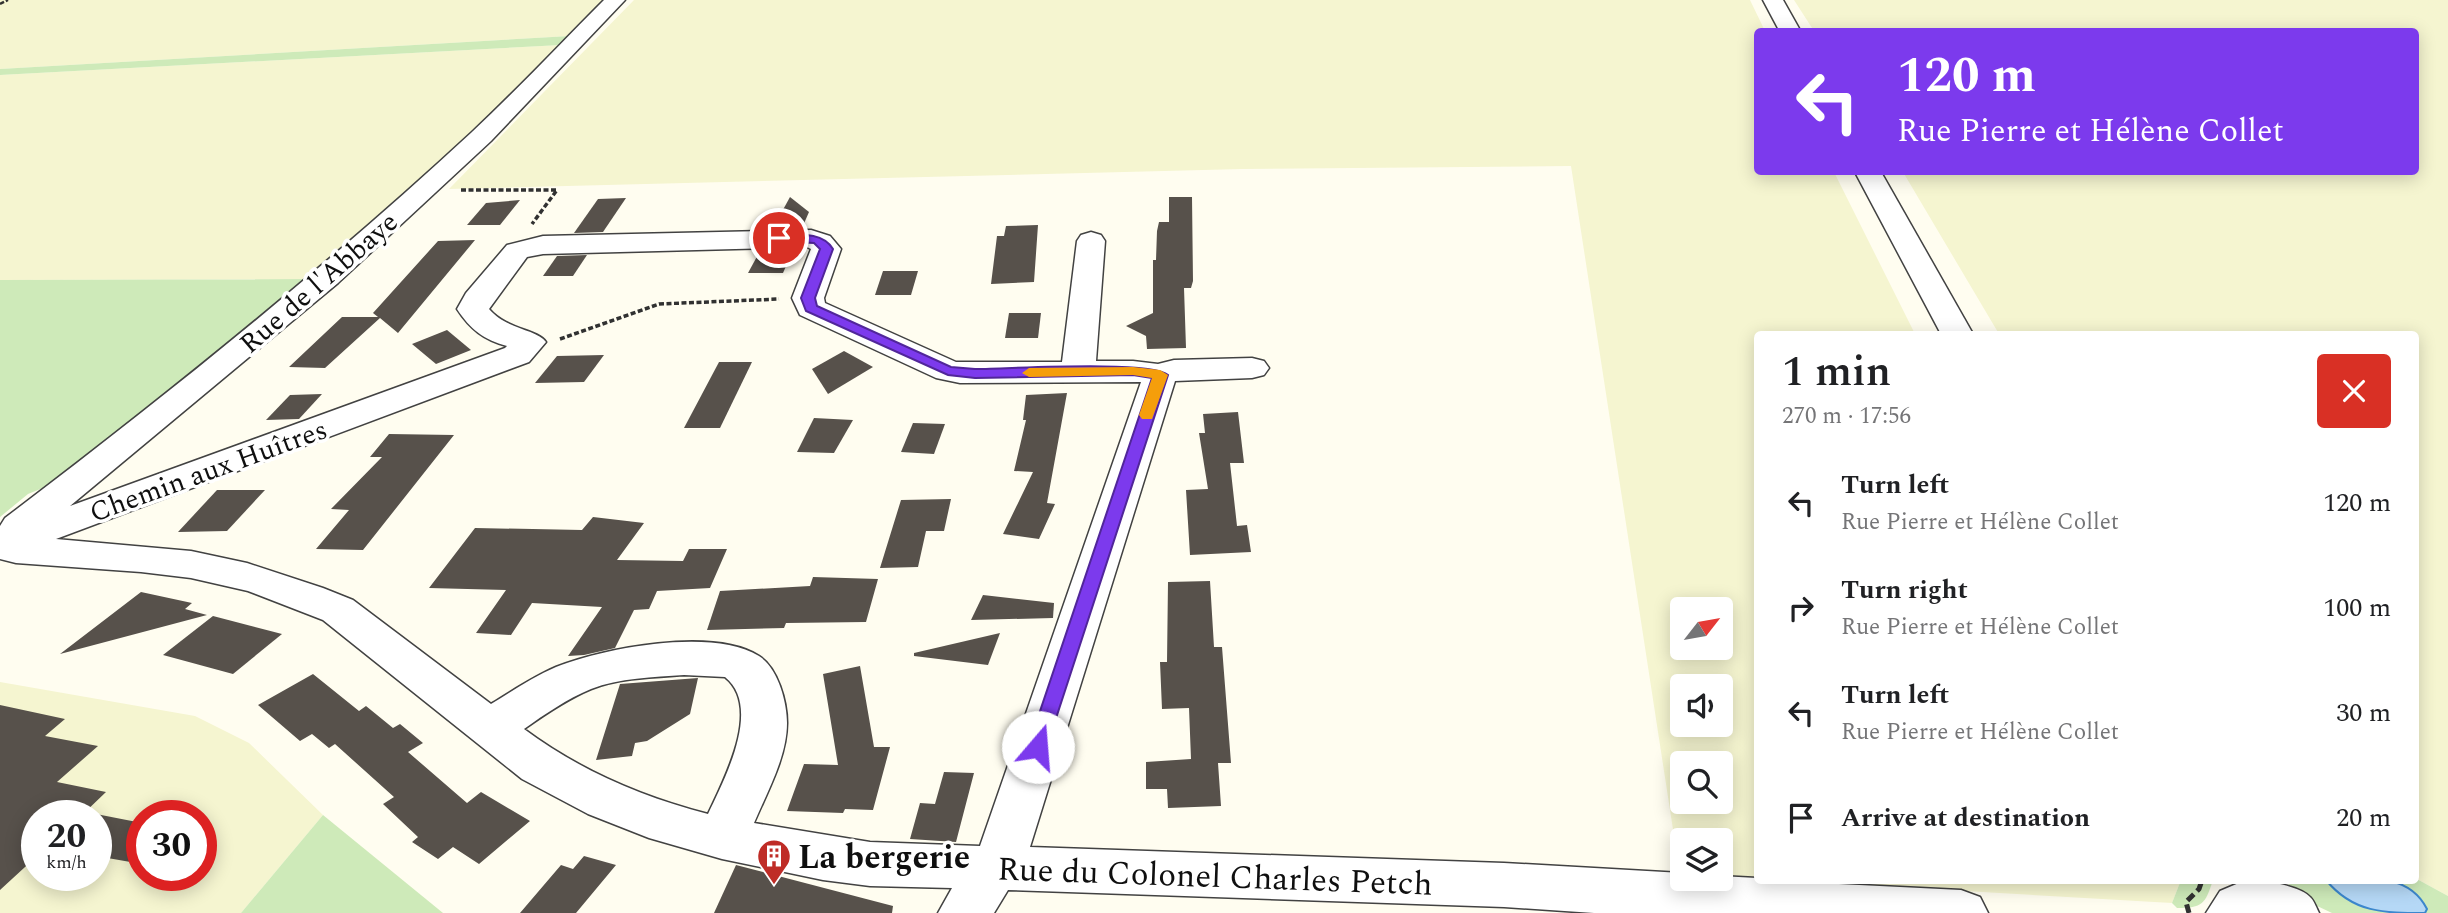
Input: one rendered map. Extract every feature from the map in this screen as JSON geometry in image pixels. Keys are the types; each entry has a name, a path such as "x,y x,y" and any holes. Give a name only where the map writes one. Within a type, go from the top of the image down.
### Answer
{"street":[{"name":"Rue de l'Abbaye","path":"0,543 327,277 481,136 615,0"},
{"path":"1773,0 1789,28"},
{"path":"1870,175 1956,331"},
{"path":"530,342 504,337 477,317 473,309 483,292 517,251 543,245 805,238 823,243 827,249 808,298 811,309 948,371 1133,371 1160,375 1174,370 1252,368"},
{"path":"1079,372 1091,241"},
{"name":"Chemin aux Huîtres","path":"0,543 32,534 517,355 530,342"},
{"path":"965,913 1003,853 1160,375"},
{"name":"Rue du Colonel Charles Petch","path":"0,543 16,550 213,568 305,596 338,610 539,766 605,800 667,824 822,858 870,864 1504,885 1961,913"},
{"path":"491,727 554,688 604,667 724,658 743,667 755,681 763,704 764,726 756,757 722,838"}],"path":[{"path":"0,4 8,0"},
{"path":"455,191 557,190 531,225 543,245"},
{"path":"530,342 562,339 659,304 808,298"},
{"path":"2189,913 2186,902 2201,884"}],"green space":[{"path":"0,0 607,0 570,36 0,69"},
{"path":"634,0 1750,0 1764,28 1754,28 1754,175 1836,175 1914,331 1754,331 1754,879 1733,878 1733,828 1673,828 1671,814 1733,814 1733,751 1670,751 1670,810 1571,166 1243,169 449,189"},
{"path":"1794,0 2448,0 2448,896 2419,880 2419,331 1997,331 1905,175 2419,175 2419,28 1812,28"},
{"path":"570,36 561,45 0,75 0,69"},
{"path":"561,45 409,193 314,279 0,280 0,75"},
{"path":"314,279 119,436 93,449 50,485 28,494 0,517 0,280"},
{"path":"0,682 195,716 249,743 323,815 241,913 0,913"},
{"path":"323,815 443,913 241,913"},
{"path":"2419,880 2448,896 2448,913 2332,913 2315,905 2288,884 2419,884"},
{"path":"1842,884 2179,884 2172,903"},
{"path":"2179,884 2212,884 2205,899 2198,905 2177,908 2172,903"}],"water":[{"path":"2330,884 2398,884 2408,888 2427,909 2425,913 2370,909 2336,891"}],"building":[{"path":"790,197 809,212 802,228 773,228"},
{"path":"1169,197 1192,197 1193,281 1191,288 1184,288 1186,348 1147,349 1146,336 1126,326 1153,313 1153,260 1156,260 1157,231 1159,222 1169,222"},
{"path":"626,198 603,232 574,233 598,199"},
{"path":"520,200 500,225 467,225 486,203"},
{"path":"1038,225 1034,282 991,284 997,236 1004,236 1006,226"},
{"path":"475,240 398,333 380,318 325,368 289,367 342,317 378,317 373,313 438,241"},
{"path":"793,250 783,273 748,273 760,251"},
{"path":"587,255 573,276 543,276 557,256"},
{"path":"883,271 918,271 911,295 875,295"},
{"path":"1009,313 1041,313 1038,338 1005,338"},
{"path":"447,330 471,350 436,364 412,344"},
{"path":"844,351 873,367 828,394 812,369"},
{"path":"604,355 584,382 535,383 557,356"},
{"path":"719,362 752,362 720,428 684,428"},
{"path":"1067,393 1047,503 1055,504 1039,539 1003,534 1033,472 1014,471 1026,420 1023,420 1026,395"},
{"path":"322,394 299,419 266,420 290,395"},
{"path":"1238,412 1244,463 1230,463 1237,526 1247,525 1251,552 1190,555 1186,490 1208,489 1199,433 1205,433 1203,414"},
{"path":"814,418 853,420 834,453 797,452"},
{"path":"913,423 945,424 934,454 901,452"},
{"path":"389,434 454,435 363,550 316,549 349,510 331,509 382,457 370,457"},
{"path":"217,490 265,490 227,531 178,532"},
{"path":"951,499 944,531 926,531 918,567 880,568 901,500"},
{"path":"593,517 644,523 617,560 683,561 689,549 727,549 710,588 657,591 649,609 634,610 615,648 584,655 568,656 602,607 532,603 511,635 476,633 506,590 429,588 475,528 582,530"},
{"path":"813,577 878,579 866,622 786,623 784,628 707,630 720,591 810,586"},
{"path":"1210,581 1214,647 1222,647 1231,763 1218,763 1221,806 1168,808 1167,789 1146,789 1146,762 1191,759 1189,708 1162,709 1160,662 1167,662 1168,582"},
{"path":"141,592 192,603 185,609 207,615 60,654"},
{"path":"983,595 1054,603 1053,618 971,620"},
{"path":"213,616 282,634 233,674 163,655"},
{"path":"1000,633 988,665 914,656 914,653"},
{"path":"860,666 874,747 890,747 873,810 845,809 843,813 787,811 804,764 838,765 823,674"},
{"path":"313,674 359,711 366,706 393,728 400,724 423,743 408,752 467,803 481,792 530,821 479,864 453,847 438,859 412,842 418,837 383,804 394,797 335,744 329,748 312,734 300,741 258,705"},
{"path":"698,678 690,714 647,741 635,743 632,756 596,760 620,684"},
{"path":"0,705 65,719 45,736 98,746 57,782 106,792 98,800 21,800 21,871 0,890"},
{"path":"944,772 974,773 956,842 910,839 920,803 935,804"},
{"path":"112,817 126,820 126,861 112,859"},
{"path":"584,856 616,865 576,913 520,913 561,865 573,869"},
{"name":"La bergerie","path":"736,865 893,906 892,913 714,913"}],"slow traffic":[{"path":"1029,373 1133,371 1160,375 1147,415"}],"place":[{"name":"La bergerie","path":"774,886"}],"route":[{"path":"779,238 816,240 823,243 827,249 808,298 811,309 948,371 1133,371 1160,375 1038,747"}]}
